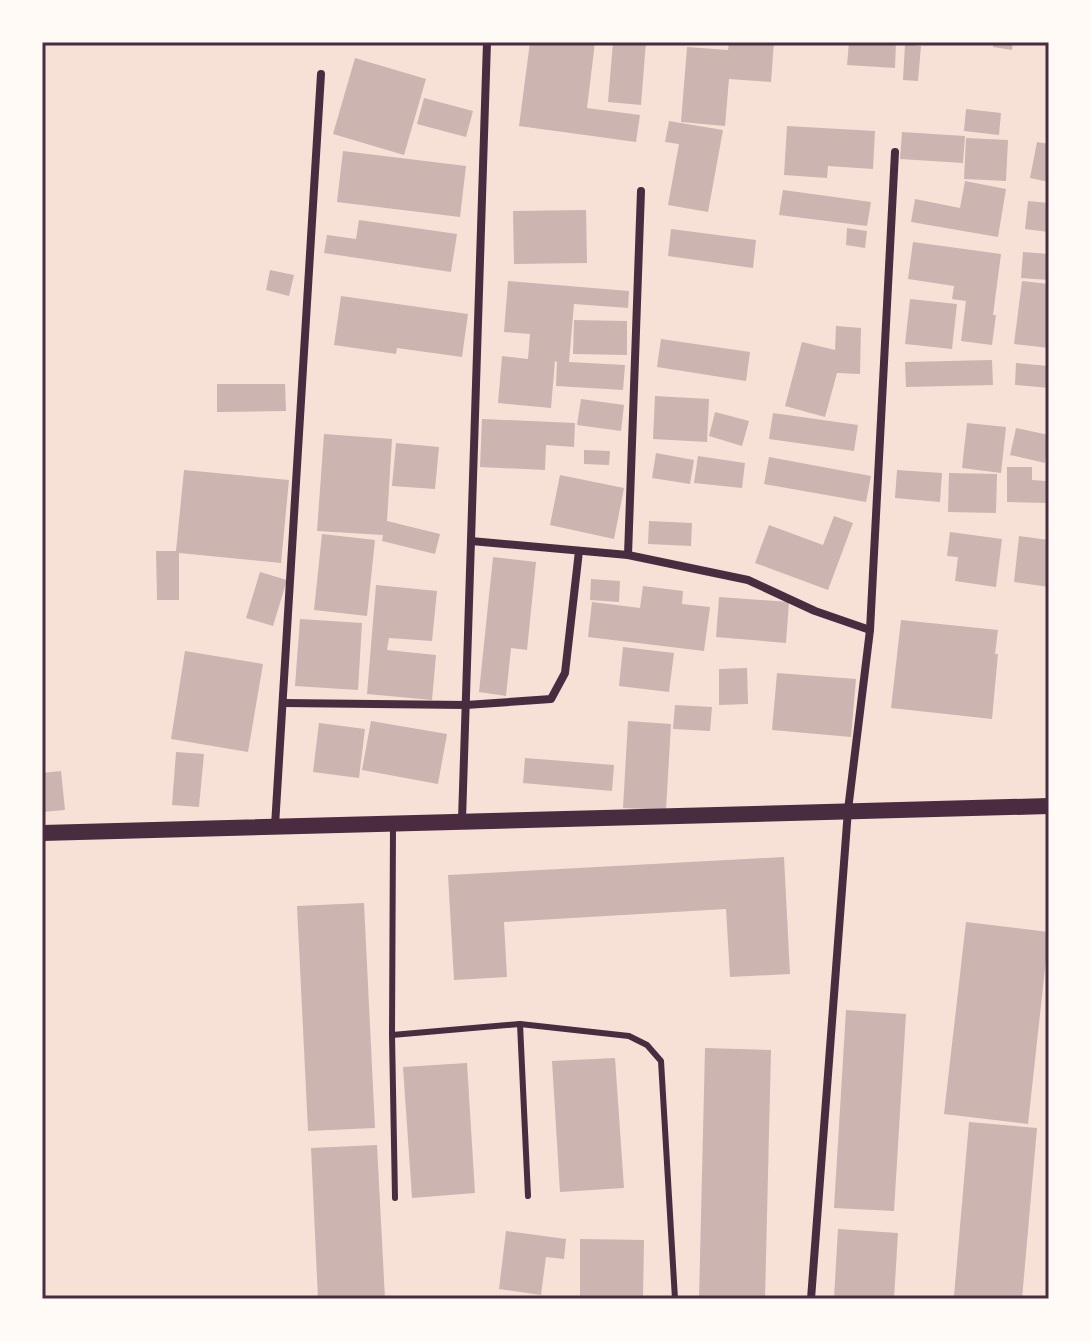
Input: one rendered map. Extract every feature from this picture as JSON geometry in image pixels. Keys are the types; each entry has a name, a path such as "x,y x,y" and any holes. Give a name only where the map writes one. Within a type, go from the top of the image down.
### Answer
{"main road":[{"path":"42,833 1049,806"}],"street":[{"path":"462,820 487,42"},
{"path":"275,826 321,74"},
{"path":"811,1299 848,810 870,630 895,152"},
{"path":"628,555 641,191"},
{"path":"471,541 628,555 748,580 815,611 870,630"},
{"path":"283,703 466,705 551,699 565,673 579,551"}],"lane":[{"path":"393,823 395,1198"},
{"path":"392,1035 520,1024 629,1036 647,1045 661,1061 675,1299"},
{"path":"520,1024 528,1196"}],"building":[{"path":"530,42 595,42 587,108 640,115 636,142 519,126"},
{"path":"613,42 646,42 641,105 608,102"},
{"path":"729,42 774,42 771,82 729,79 725,126 681,122 687,47 728,50"},
{"path":"849,42 896,42 895,68 847,65"},
{"path":"993,42 1013,42 1012,50 993,47"},
{"path":"905,44 921,46 918,81 903,80"},
{"path":"355,58 426,79 404,155 333,134"},
{"path":"424,98 473,111 466,137 417,124"},
{"path":"966,109 1001,113 999,135 964,131"},
{"path":"669,121 723,130 708,212 668,205 679,144 665,142"},
{"path":"787,126 875,131 873,169 828,166 827,178 784,175"},
{"path":"902,132 965,136 963,163 900,159"},
{"path":"966,138 1008,140 1006,181 964,179"},
{"path":"1037,142 1049,144 1049,182 1030,178"},
{"path":"343,151 466,166 460,217 337,202"},
{"path":"965,181 1006,189 998,237 911,222 915,199 960,208"},
{"path":"783,190 871,202 867,226 779,215"},
{"path":"1028,201 1049,203 1049,232 1025,229"},
{"path":"586,210 587,263 514,264 513,211"},
{"path":"359,220 457,234 451,272 324,253 327,235 356,239"},
{"path":"847,228 867,231 865,248 846,245"},
{"path":"671,229 756,240 753,268 668,256"},
{"path":"913,242 1001,254 992,345 961,341 966,301 952,299 954,286 908,279"},
{"path":"1023,252 1049,254 1049,280 1021,278"},
{"path":"270,270 294,275 289,296 266,290"},
{"path":"508,281 629,291 628,308 574,304 569,362 625,365 623,390 556,386 555,361 551,408 498,403 502,356 528,359 530,334 504,332"},
{"path":"1022,281 1049,284 1049,348 1014,344"},
{"path":"341,296 468,314 462,357 397,348 396,354 334,345"},
{"path":"910,299 957,304 952,349 905,344"},
{"path":"574,320 627,321 627,355 573,354"},
{"path":"836,326 861,328 860,374 837,373 825,417 785,406 802,342 835,350"},
{"path":"661,339 750,352 746,381 657,367"},
{"path":"992,360 993,385 906,387 905,362"},
{"path":"1016,363 1049,366 1049,388 1015,385"},
{"path":"217,384 285,384 286,411 217,412"},
{"path":"655,396 709,399 707,442 653,439"},
{"path":"581,399 624,405 621,431 577,425"},
{"path":"715,412 749,421 742,446 709,436"},
{"path":"773,413 858,425 854,451 769,439"},
{"path":"482,419 575,423 574,447 546,445 545,470 480,467"},
{"path":"967,423 1006,427 1001,473 962,468"},
{"path":"1016,428 1049,435 1045,463 1010,455"},
{"path":"324,434 392,439 387,521 440,534 435,554 382,541 383,535 317,531"},
{"path":"396,443 439,447 435,489 392,486"},
{"path":"584,450 610,451 609,465 584,464"},
{"path":"656,453 694,460 690,484 652,478"},
{"path":"698,456 745,463 742,488 694,483"},
{"path":"769,457 871,476 866,502 764,484"},
{"path":"1007,467 1032,467 1032,480 1046,481 1046,503 1007,502"},
{"path":"184,470 289,480 281,563 179,553 179,600 157,600 156,551 176,551"},
{"path":"897,470 942,473 940,502 895,498"},
{"path":"949,473 997,474 996,513 948,512"},
{"path":"560,475 624,488 614,539 550,525"},
{"path":"834,516 853,523 828,590 755,563 769,525 823,545"},
{"path":"649,521 692,523 691,546 648,544"},
{"path":"950,532 1002,539 996,587 955,581 958,557 947,556"},
{"path":"322,534 375,540 367,616 314,610"},
{"path":"1019,536 1049,540 1049,587 1014,582"},
{"path":"493,557 536,562 527,650 511,648 506,696 479,692"},
{"path":"260,572 287,580 273,626 246,618"},
{"path":"591,579 620,581 619,602 590,600"},
{"path":"376,585 437,591 432,641 389,638 387,650 436,655 432,700 367,694"},
{"path":"643,586 683,591 682,604 710,607 704,651 588,637 592,602 640,608"},
{"path":"719,597 789,602 786,643 716,637"},
{"path":"300,619 362,623 358,690 295,686"},
{"path":"901,620 998,630 992,719 891,708"},
{"path":"623,647 674,653 669,692 619,686"},
{"path":"185,651 263,664 248,752 171,739"},
{"path":"747,668 748,704 719,705 719,669"},
{"path":"777,673 856,679 851,737 772,730"},
{"path":"675,705 712,707 710,731 673,729"},
{"path":"371,721 447,734 438,784 362,770"},
{"path":"628,721 671,724 666,810 623,808"},
{"path":"319,723 365,729 359,778 313,772"},
{"path":"176,752 204,754 199,807 172,805"},
{"path":"525,758 614,765 612,791 523,783"},
{"path":"61,771 65,810 42,812 42,773"},
{"path":"784,857 790,974 730,977 726,909 504,922 507,977 454,980 448,875"},
{"path":"364,903 375,1128 308,1131 297,906"},
{"path":"966,922 1049,932 1028,1124 944,1114"},
{"path":"846,1010 906,1014 894,1211 834,1208"},
{"path":"705,1048 771,1050 765,1299 699,1299"},
{"path":"615,1058 624,1188 560,1192 552,1061"},
{"path":"467,1063 475,1193 412,1198 403,1067"},
{"path":"969,1122 1037,1128 1022,1299 954,1296"},
{"path":"377,1145 385,1299 318,1299 311,1148"},
{"path":"838,1229 898,1233 894,1299 834,1299"},
{"path":"506,1231 566,1239 564,1259 546,1257 541,1295 499,1289"},
{"path":"580,1239 644,1240 643,1297 580,1296"}]}
